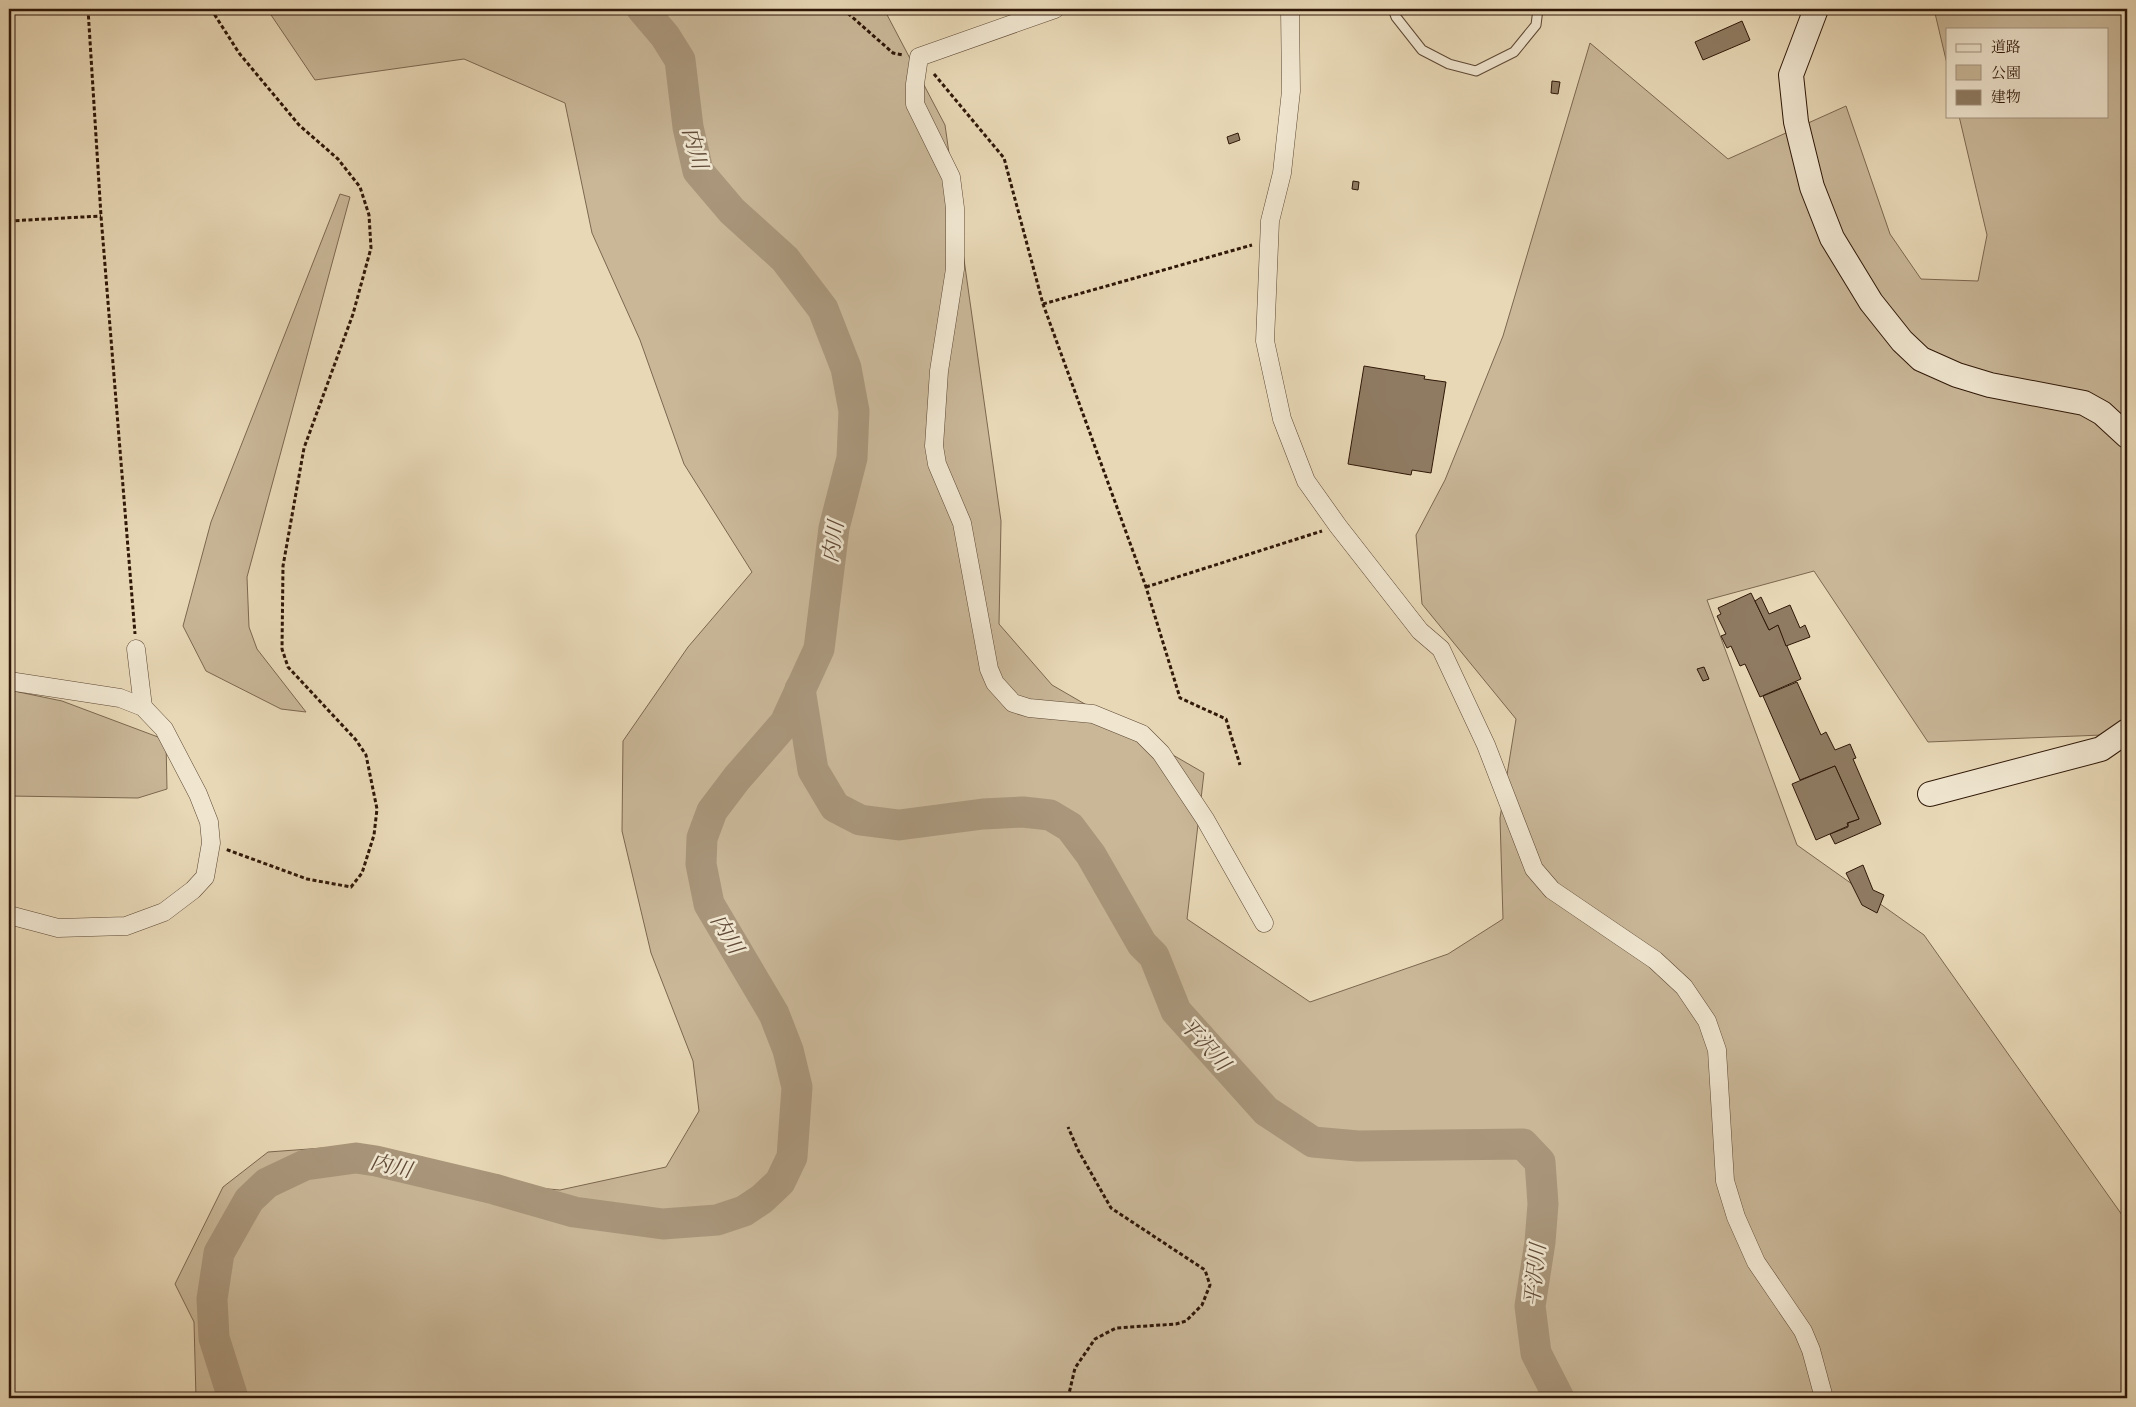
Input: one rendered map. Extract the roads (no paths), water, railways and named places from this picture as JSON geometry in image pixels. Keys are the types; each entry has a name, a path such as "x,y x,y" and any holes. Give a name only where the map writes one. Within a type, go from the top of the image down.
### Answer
{"street":[{"path":"1055,9 919,57 914,84 914,104 950,177 955,208 955,269 939,372 934,446 937,464 962,523 989,669 995,683 1013,703 1029,708 1093,714 1142,734 1161,754 1205,819 1264,923"},
{"path":"1290,9 1291,91 1282,173 1270,222 1268,241 1265,341 1282,419 1306,481 1338,526 1420,631 1441,649 1486,745 1534,869 1552,890 1655,960 1684,987 1707,1021 1717,1050 1725,1181 1736,1217 1756,1262 1803,1331 1812,1350 1824,1398"},
{"path":"1816,9 1791,75 1796,122 1812,187 1832,238 1871,302 1902,341 1921,359 1957,375 1990,385 2084,403 2102,413 2127,436"},
{"path":"136,649 143,708"},
{"path":"9,681 120,698 143,708 164,729 198,794 209,822 211,843 211,853 205,878 193,890 164,912 126,926 58,928 9,915"},
{"path":"1930,794 2101,749 2127,731"}],"lane":[{"path":"1393,9 1396,17 1422,50 1449,64 1476,70 1514,52 1536,25 1538,9"}],"waterway":[{"name":"内川","path":"233,1398 214,1338 212,1299 219,1253 249,1200 267,1183 305,1165 356,1158 376,1161 494,1189 574,1212 663,1224 717,1220 744,1211 762,1199 780,1182 792,1157 797,1087 788,1050 774,1014 709,904 701,864 702,838 712,811 737,778 785,723 819,649 834,528 852,458 854,411 846,368 823,309 785,259 732,211 698,171 688,127 680,60 665,36 642,9"},
{"name":"平沢川","path":"800,689 813,770 835,807 860,820 899,825 983,814 1023,812 1050,815 1070,827 1091,855 1142,944 1154,956 1176,1011 1266,1111 1313,1142 1358,1146 1523,1144 1540,1162 1543,1204 1540,1242 1530,1306 1536,1353 1559,1398"}]}
